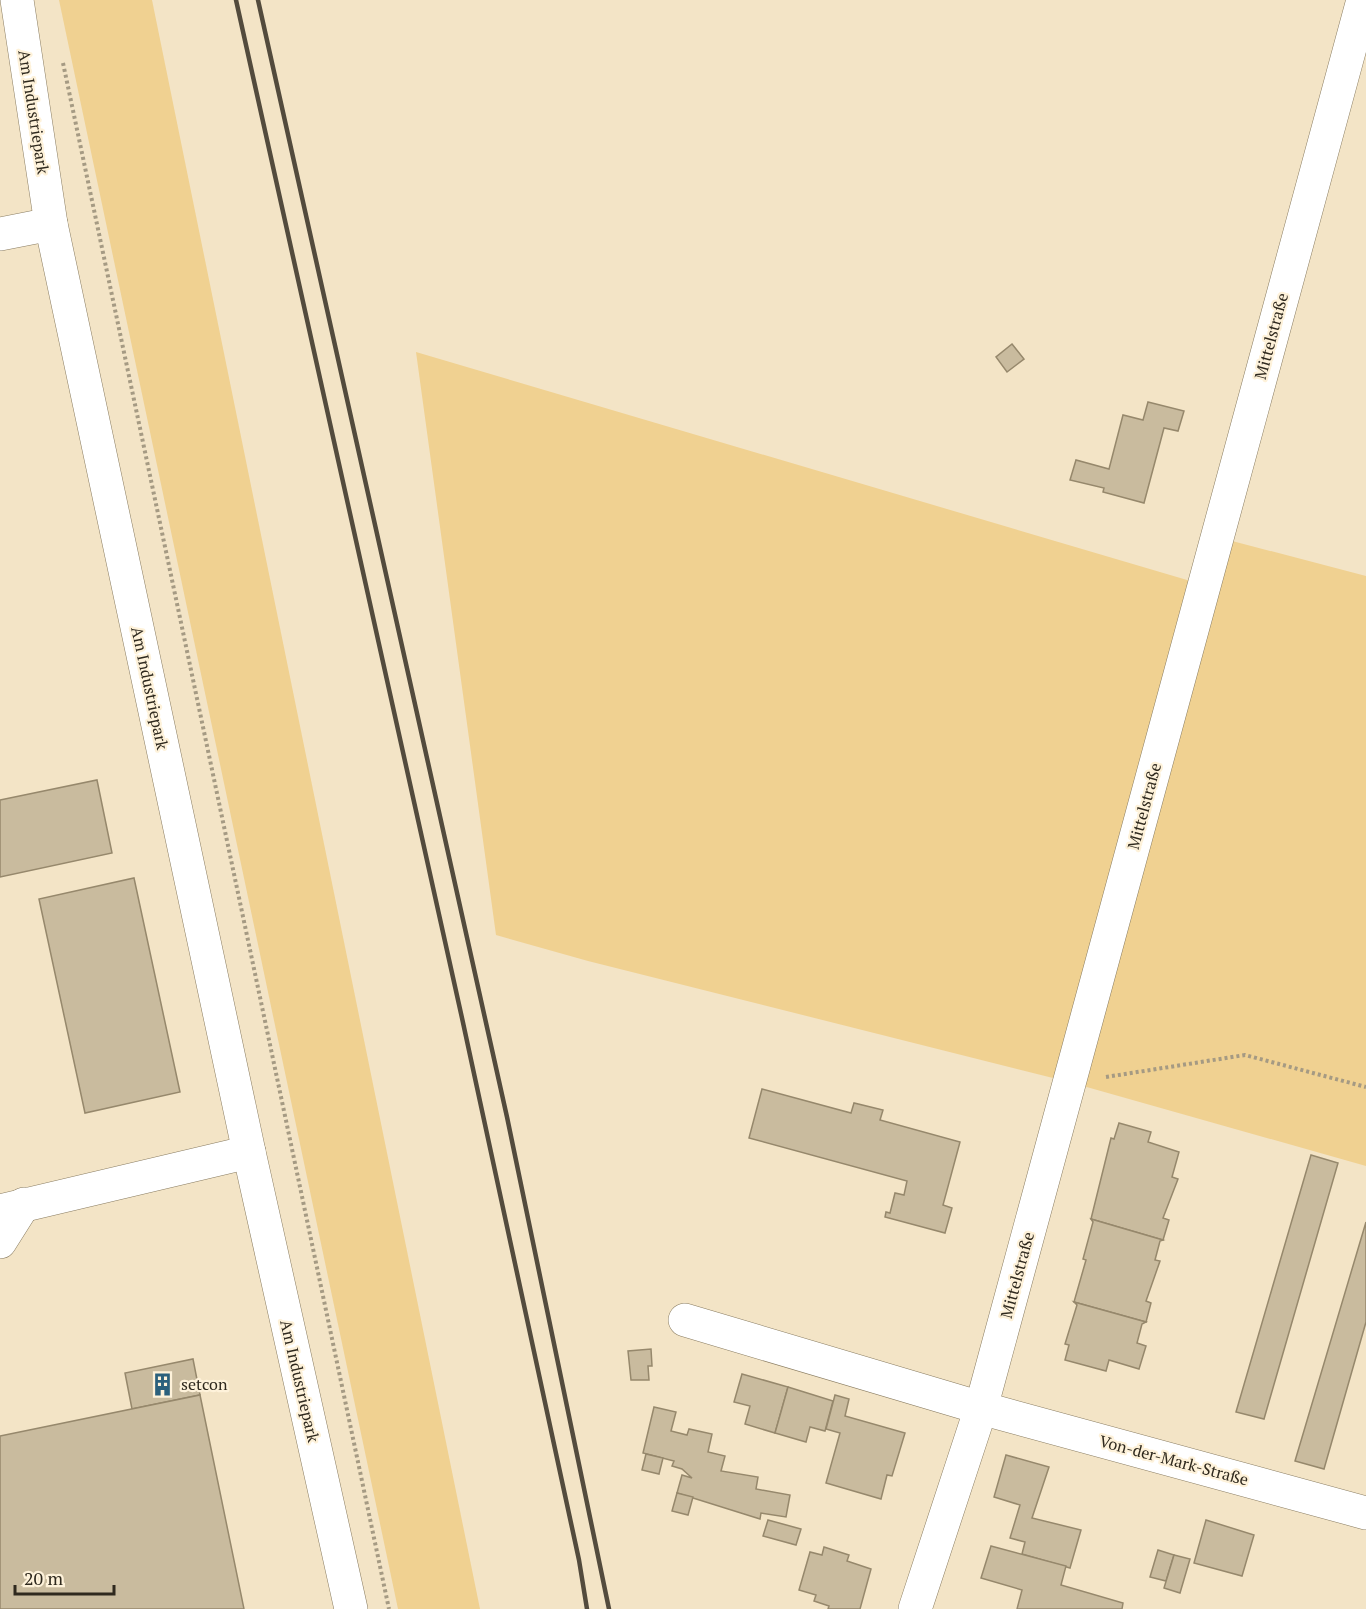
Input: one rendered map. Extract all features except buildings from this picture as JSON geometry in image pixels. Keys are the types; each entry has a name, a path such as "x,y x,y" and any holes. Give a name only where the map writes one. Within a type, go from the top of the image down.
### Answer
{"street":[{"name":"Am Industriepark","path":"17,0 51,224 249,1152 351,1609"},
{"name":"Mittelstraße","path":"934,1609 928,1565 981,1407 1363,0"},
{"path":"0,234 51,224"},
{"path":"0,1242 12,1207 249,1152"},
{"name":"Von-der-Mark-Straße","path":"685,1320 981,1407 1366,1513"},
{"path":"915,1609 928,1565"}],"path":[{"path":"62,57 388,1609"},
{"path":"1070,1082 1245,1055 1366,1087"}],"shaded area":[{"path":"59,0 152,0 480,1609 398,1609"},
{"path":"416,352 1204,585 1217,537 1366,576 1366,1166 1069,1082 588,961 496,935"}],"railway":[{"path":"236,0 462,1018 579,1560 587,1609"},
{"path":"258,0 507,1117 609,1609"}],"place":[{"name":"setcon","path":"163,1384"}]}
